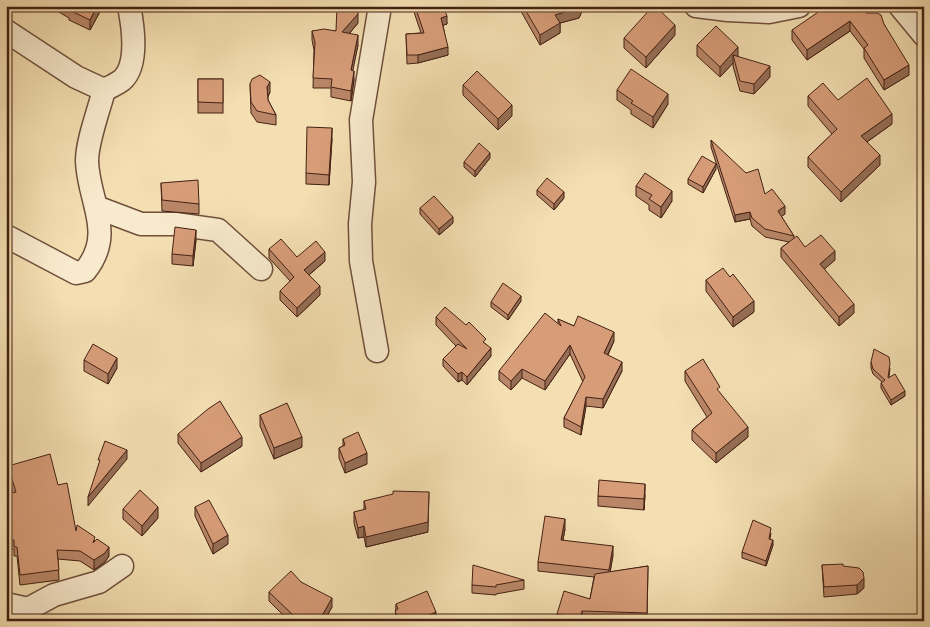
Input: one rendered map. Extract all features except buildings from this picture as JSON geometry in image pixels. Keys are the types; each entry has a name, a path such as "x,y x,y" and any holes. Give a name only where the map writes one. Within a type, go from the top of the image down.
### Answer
{"street":[{"path":"6,236 70,271 79,273 85,271 92,263 97,248 100,223 89,182 87,160 104,90 123,79 130,64 134,26 129,6"},
{"path":"377,351 361,261 360,224 364,182 361,120 380,6"},
{"path":"696,6 770,12 799,6"},
{"path":"900,6 924,35"},
{"path":"6,31 76,77 104,90"},
{"path":"96,207 141,224 175,224 218,230 261,269"},
{"path":"6,604 28,609 54,595 99,582 122,566"}]}
